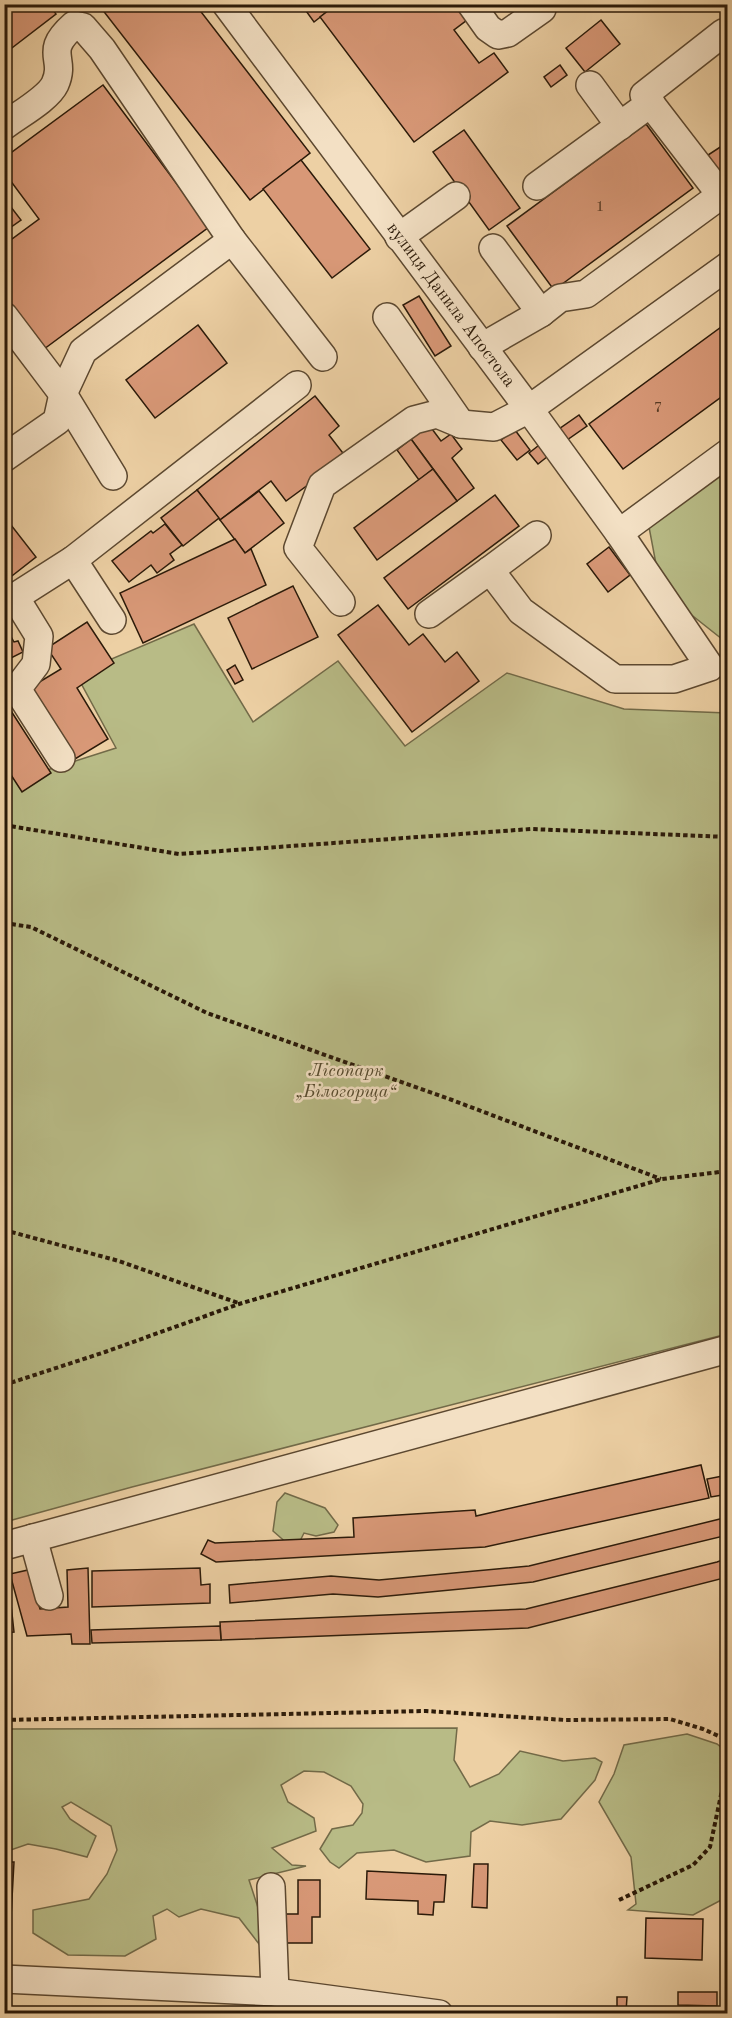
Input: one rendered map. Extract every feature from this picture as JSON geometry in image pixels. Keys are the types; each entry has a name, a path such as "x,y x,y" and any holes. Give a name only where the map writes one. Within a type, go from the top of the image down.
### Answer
{"street":[{"name":"вулиця Данила Апостола","path":"226,4 529,409 619,533 710,667 674,679 615,679 520,611 490,570"},
{"path":"471,4 488,28 498,35 508,33 543,9"},
{"path":"4,126 54,86 59,72 56,47 64,34 74,26 83,27 102,49 232,240 323,357"},
{"path":"482,347 541,313 560,298 586,294 724,199 644,95 723,33 728,39"},
{"path":"591,85 620,126"},
{"path":"537,186 651,103"},
{"path":"399,237 456,196"},
{"path":"4,458 57,421 63,394 83,351 232,240"},
{"path":"493,248 541,313"},
{"path":"341,602 297,548 322,485 414,420 437,414 461,424 494,427 529,409 728,266"},
{"path":"4,316 63,394 113,476"},
{"path":"387,317 461,424"},
{"path":"61,758 16,689 36,664 39,636 10,601 73,560 297,385"},
{"path":"619,533 728,453"},
{"path":"429,614 537,535"},
{"path":"73,560 112,620"},
{"path":"4,1546 728,1349"},
{"path":"33,1538 49,1596"},
{"path":"271,1887 275,1992"},
{"path":"4,1979 275,1992 439,2013"}],"path":[{"path":"4,825 179,854 531,829 728,837"},
{"path":"4,923 32,927 207,1013 452,1100 662,1179"},
{"path":"4,1385 239,1304 662,1179 728,1171"},
{"path":"4,1230 119,1261 239,1304"},
{"path":"4,1720 426,1711 565,1720 670,1719 703,1729 723,1738 728,1744"},
{"path":"619,1900 693,1865 710,1847 725,1776 728,1774"}],"green space":[{"path":"719,475 727,483 727,643 679,605 656,564 649,527"},
{"name":"Лісопарк „Білогорща“","path":"194,624 253,722 338,661 405,746 507,673 624,709 727,713 727,1334 132,1487 5,1522 4,773 16,780 116,748 76,674"},
{"path":"285,1493 325,1508 338,1525 334,1532 316,1536 304,1533 300,1541 289,1545 273,1531 277,1502"},
{"path":"457,1728 454,1760 470,1787 499,1774 520,1751 563,1761 595,1758 602,1762 595,1780 561,1819 522,1825 490,1821 471,1832 470,1856 426,1862 394,1850 357,1853 339,1868 330,1862 320,1849 332,1829 353,1825 362,1813 363,1804 351,1786 324,1772 304,1771 281,1785 288,1802 314,1818 316,1831 272,1848 292,1865 306,1866 249,1880 263,1923 259,1944 239,1918 201,1909 179,1917 167,1909 153,1916 156,1939 125,1956 68,1955 33,1933 33,1910 89,1899 107,1874 117,1850 111,1826 71,1802 62,1807 70,1819 96,1836 87,1857 28,1844 5,1852 4,1729"},
{"path":"687,1734 717,1744 727,1752 727,1897 693,1915 628,1910 636,1904 631,1857 599,1802 614,1774 624,1745"}],"building":[{"path":"4,4 49,4 56,14 4,54"},
{"path":"98,4 195,4 310,153 250,200"},
{"path":"301,4 337,4 314,22"},
{"path":"337,4 440,4 444,10 451,4 455,4 467,20 454,30 479,63 494,53 508,72 414,142 320,17"},
{"path":"601,20 620,44 585,72 566,48"},
{"path":"560,65 567,75 551,87 544,77"},
{"path":"103,85 209,227 40,352 4,304 4,245 39,219 4,172 4,158"},
{"path":"646,124 693,188 554,290 507,226"},
{"path":"464,130 520,208 489,230 433,152"},
{"path":"728,142 728,177 724,171 720,174 708,155"},
{"path":"301,160 370,249 332,278 263,189"},
{"path":"4,198 21,220 4,232"},
{"path":"419,296 451,346 435,356 403,305"},
{"path":"728,322 728,392 623,469 589,424"},
{"path":"198,325 227,363 155,418 126,380"},
{"path":"315,396 339,426 329,435 346,457 286,501 271,481 220,520 197,490"},
{"path":"579,415 587,426 567,440 559,429"},
{"path":"429,425 441,441 451,434 462,449 452,458 474,488 457,501 411,439"},
{"path":"515,430 530,450 517,460 501,440"},
{"path":"411,439 433,469 419,480 397,450"},
{"path":"543,442 552,453 538,464 529,453"},
{"path":"433,469 457,501 377,560 354,528"},
{"path":"197,490 219,518 183,546 161,518"},
{"path":"259,491 284,523 245,553 220,520"},
{"path":"495,495 519,526 408,609 384,578"},
{"path":"4,516 36,557 8,579 4,574"},
{"path":"165,524 182,545 170,554 174,560 157,573 151,565 129,582 112,561 151,531 153,533"},
{"path":"235,539 245,553 251,549 266,585 143,643 120,593"},
{"path":"609,547 630,575 608,592 587,564"},
{"path":"293,586 318,637 252,669 228,618"},
{"path":"378,605 409,645 423,634 445,662 457,652 479,681 412,732 338,635"},
{"path":"87,622 114,663 77,688 108,739 75,759 31,687 61,669 47,648"},
{"path":"4,624 14,642 18,641 23,652 11,658 7,650 4,651"},
{"path":"235,665 243,680 235,684 227,670"},
{"path":"4,700 51,773 22,792 4,764"},
{"path":"701,1465 709,1498 485,1547 216,1562 201,1554 208,1540 215,1543 354,1537 353,1518 475,1510 476,1516"},
{"path":"728,1475 728,1494 711,1497 707,1479"},
{"path":"728,1517 728,1535 533,1582 378,1597 333,1594 230,1603 229,1585 331,1576 379,1580 529,1566"},
{"path":"728,1558 728,1577 528,1628 221,1640 220,1622 526,1609"},
{"path":"88,1568 90,1644 72,1644 71,1634 27,1636 10,1574 28,1570 40,1609 68,1607 67,1570"},
{"path":"200,1568 201,1585 210,1584 210,1603 92,1607 92,1571"},
{"path":"4,1586 9,1586 14,1632 4,1633"},
{"path":"220,1626 221,1640 92,1643 91,1630"},
{"path":"4,1862 14,1862 8,1972 4,1972"},
{"path":"474,1864 488,1864 487,1908 472,1907"},
{"path":"367,1871 446,1875 444,1902 434,1902 433,1915 418,1914 418,1901 366,1899"},
{"path":"298,1880 320,1880 320,1917 312,1917 312,1943 276,1943 282,1914 298,1914"},
{"path":"646,1918 703,1919 702,1960 645,1958"},
{"path":"678,1992 717,1992 717,2006 678,2005"},
{"path":"617,1997 627,1997 626,2012 617,2012"}]}
